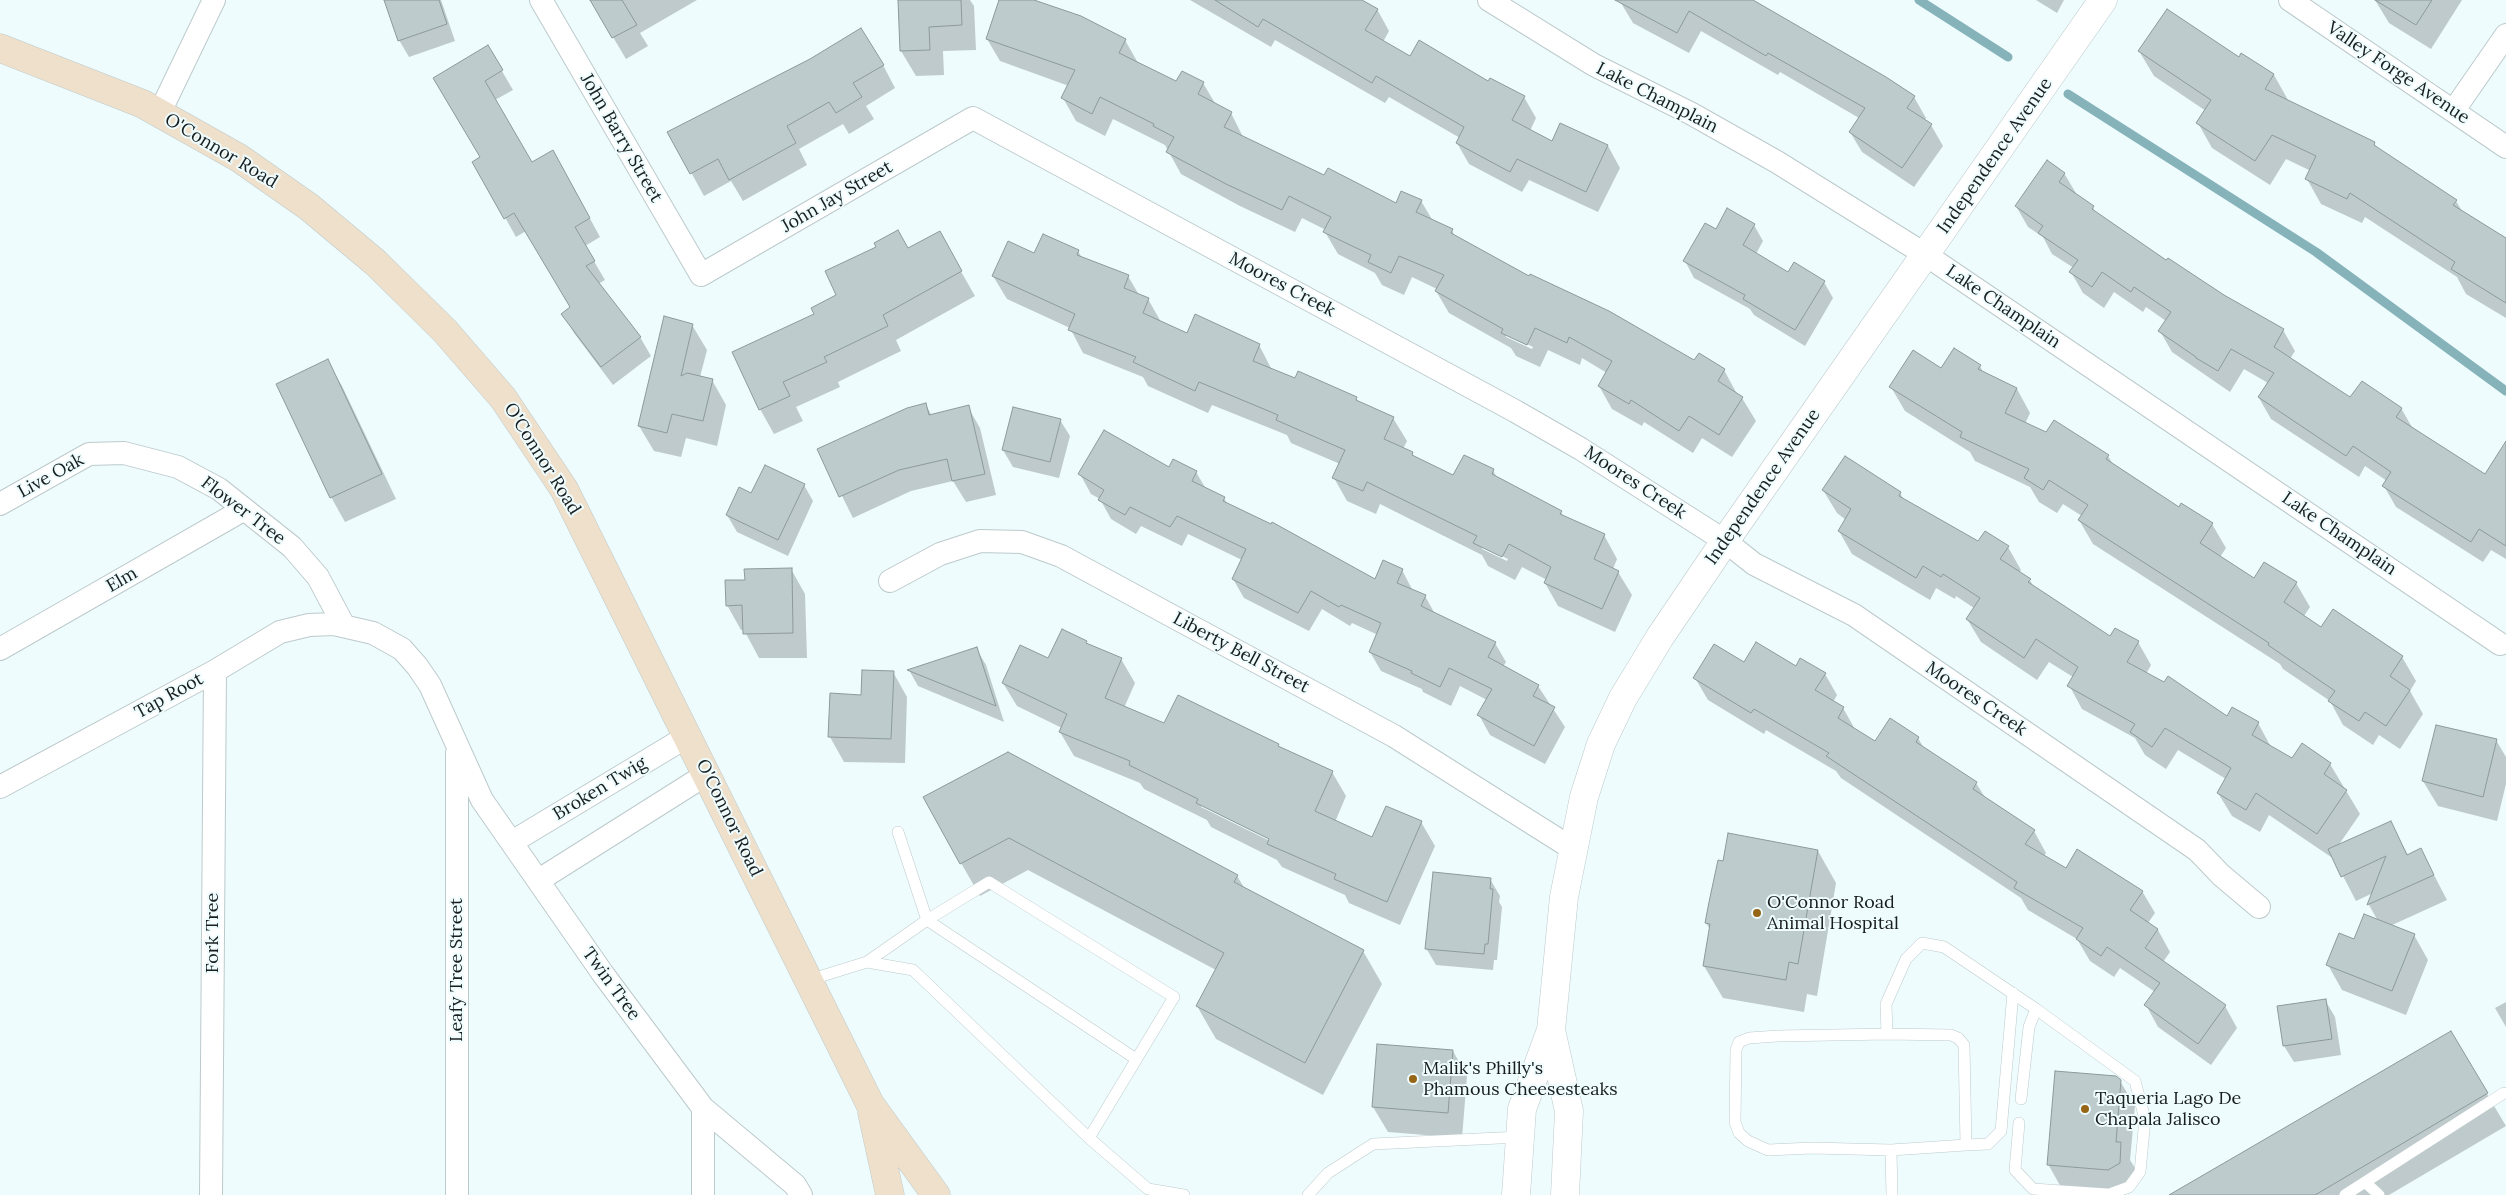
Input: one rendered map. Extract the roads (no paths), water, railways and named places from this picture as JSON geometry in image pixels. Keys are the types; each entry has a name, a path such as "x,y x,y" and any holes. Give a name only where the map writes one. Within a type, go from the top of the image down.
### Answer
{"main road":[{"name":"O'Connor Road","path":"0,48 143,104 239,158 309,207 376,263 445,331 503,398 564,489 870,1104 936,1195"},
{"name":"O'Connor Road","path":"870,1104 890,1195"}],"street":[{"path":"159,114 214,0"},
{"name":"John Barry Street","path":"542,0 701,275"},
{"name":"Lake Champlain","path":"1489,0 1594,65 1692,114 1777,162 1926,255 2500,644"},
{"name":"Independence Avenue","path":"1516,1195 1522,1109 1551,1030 1564,896 1584,797 1601,744 1623,698 1660,637 1725,541 2104,0"},
{"name":"Valley Forge Avenue","path":"2290,0 2506,147"},
{"path":"2454,110 2506,35"},
{"name":"John Jay Street","path":"701,275 973,118"},
{"name":"Moores Creek","path":"973,118 1515,411 1582,449 1725,541 1754,564 1854,615 2197,850 2221,875 2259,907"},
{"name":"Live Oak","path":"0,504 89,454 103,452"},
{"name":"Flower Tree","path":"103,452 151,458 178,467 219,489 243,510 292,547 313,571 344,626"},
{"name":"Elm","path":"0,649 243,510"},
{"name":"Liberty Bell Street","path":"890,581 940,554 980,541 1022,542 1061,556 1394,736 1573,849"},
{"name":"Tap Root","path":"0,787 215,671 280,632 309,625 344,626 373,633 402,649 430,685 456,744"},
{"name":"Fork Tree","path":"210,1195 215,671"},
{"name":"Broken Twig","path":"512,842 688,736"},
{"name":"Twin Tree","path":"456,744 482,800 603,974 704,1108 795,1186 801,1195"},
{"name":"Leafy Tree Street","path":"456,744 457,1195"},
{"path":"539,880 707,774"},
{"name":"Independence Avenue","path":"1551,1030 1569,1111 1564,1195"},
{"path":"703,1195 704,1108"}],"lane":[{"path":"898,832 927,920 1136,1059"},
{"path":"809,980 867,962 927,920 989,882 1174,997 1089,1138"},
{"path":"1887,1034 1886,1004 1906,959 1922,943 1944,947 2036,1009 2136,1081 2145,1119 2140,1172 2129,1187 2107,1195 2033,1189 2015,1170 2019,1123"},
{"path":"867,962 913,970 1089,1138 1148,1189 1184,1195"},
{"path":"1966,1145 1964,1045 1958,1038 1951,1035 1778,1036 1750,1038 1739,1042 1736,1050 1735,1122 1739,1133 1748,1141 1768,1150 1891,1150 1988,1144 2001,1131 2013,993"},
{"path":"2022,1099 2029,1027 2036,1009"},
{"path":"2345,1195 2504,1093"},
{"path":"1308,1195 1328,1173 1373,1144 1520,1137"},
{"path":"1891,1150 1892,1195"},
{"path":"2365,1182 2379,1195"}],"waterway":[{"path":"1919,0 2008,57"},
{"path":"2068,94 2316,252 2506,391"}],"place":[{"name":"O'Connor Road Animal Hospital","path":"1757,913"},
{"name":"Malik's Philly's Phamous Cheesesteaks","path":"1413,1079"},
{"name":"Taqueria Lago De Chapala Jalisco","path":"2085,1109"}]}
